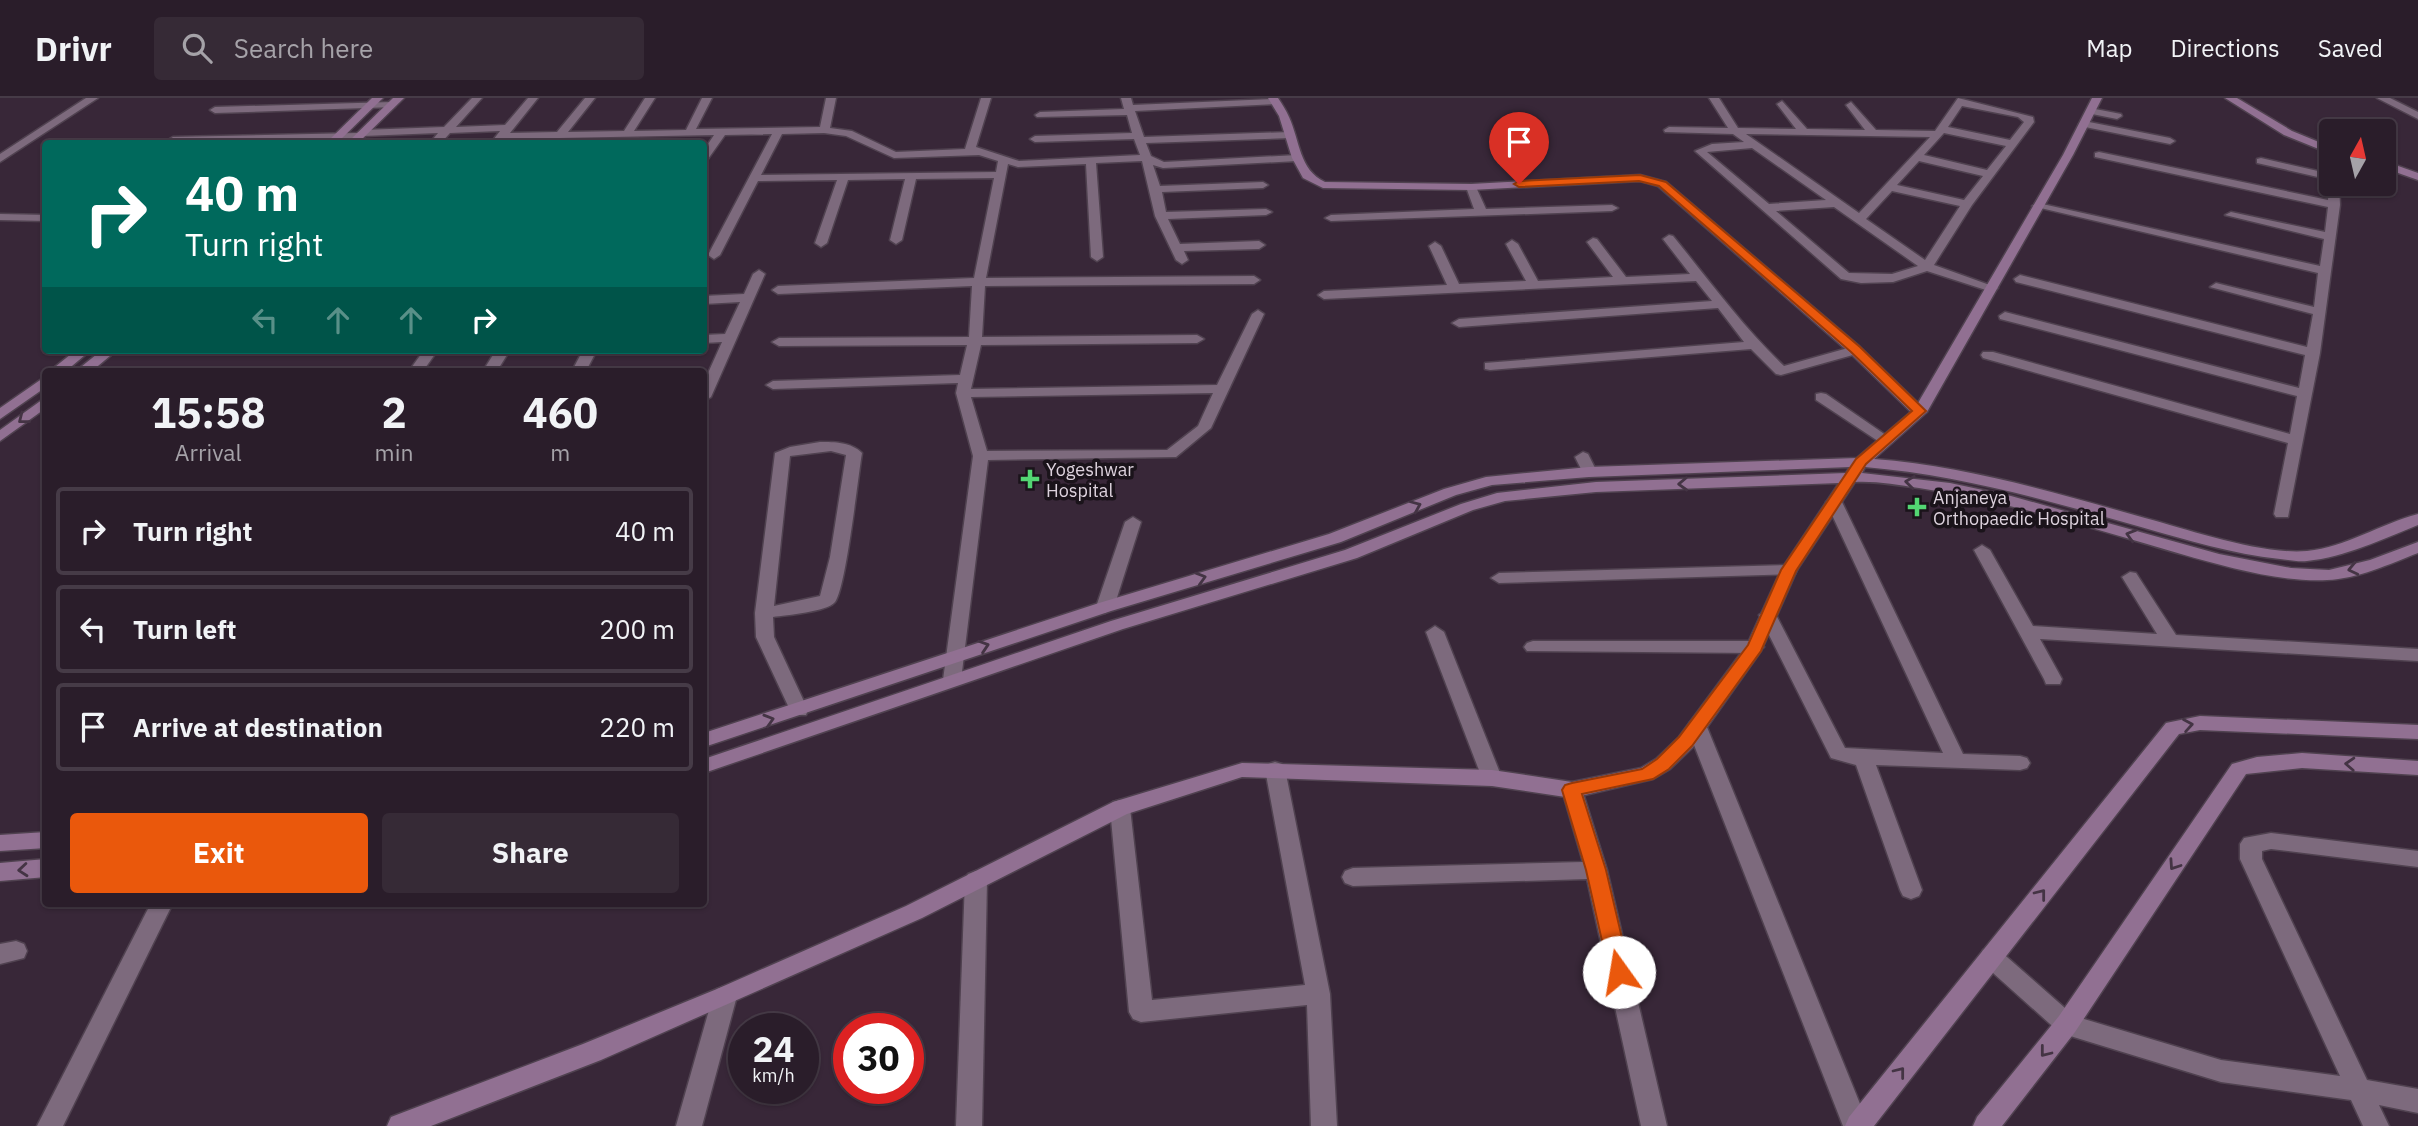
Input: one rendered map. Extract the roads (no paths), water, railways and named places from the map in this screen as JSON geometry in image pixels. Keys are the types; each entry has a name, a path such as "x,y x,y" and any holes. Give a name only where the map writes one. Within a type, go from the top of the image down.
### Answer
{"street":[{"path":"0,159 93,98"},
{"path":"438,140 477,98"},
{"path":"502,136 533,98"},
{"path":"556,140 590,98"},
{"path":"626,135 650,98"},
{"path":"688,133 707,98"},
{"path":"824,130 831,98"},
{"path":"986,98 970,149 1018,164 1145,158 1163,164 1297,158"},
{"path":"1714,98 1735,131 1927,267 1992,288"},
{"path":"2230,98 2288,133 2319,146"},
{"path":"2247,98 2319,138"},
{"path":"2382,98 2417,115"},
{"path":"1040,115 1128,106 1274,100 1280,107 1297,158 1308,178 1334,187 1471,187 1640,178 1662,184 1856,350 1920,411"},
{"path":"357,138 396,101"},
{"path":"215,110 396,101"},
{"path":"1754,145 1712,147 1700,151 1852,279 1893,278 1927,267 1967,204 2029,119 1961,101 1939,131 1860,219"},
{"path":"334,140 374,102"},
{"path":"1782,104 1804,132"},
{"path":"1851,105 1873,133"},
{"path":"1128,106 1156,189 1161,216 1179,254 1259,245"},
{"path":"2090,111 2117,116"},
{"path":"2090,111 2170,141"},
{"path":"400,1126 439,1118 725,996 914,912 1120,808 1242,770 1492,778 1572,790 1646,774 1663,764 1698,727 1755,647 1789,570 1856,470 1920,411 2090,111"},
{"path":"173,140 334,140 447,131 502,136 824,130 848,132 894,155 981,152"},
{"path":"1669,130 1873,133 1939,131 2012,144"},
{"path":"714,255 778,132"},
{"path":"707,153 721,133"},
{"path":"1035,139 1290,135"},
{"path":"2099,155 2334,205"},
{"path":"1916,157 1990,174"},
{"path":"952,680 981,456 965,386 975,341 979,282 1004,158"},
{"path":"1091,161 1097,257"},
{"path":"2261,161 2319,174"},
{"path":"2396,169 2418,177"},
{"path":"755,178 1000,175"},
{"path":"896,240 911,176"},
{"path":"2396,176 2418,184"},
{"path":"821,243 844,177"},
{"path":"1156,189 1264,185"},
{"path":"1471,187 1481,212"},
{"path":"1889,187 1967,204"},
{"path":"2282,514 2313,353 2334,196"},
{"path":"1765,208 1837,202"},
{"path":"2038,206 2324,271"},
{"path":"1331,218 1612,208"},
{"path":"1161,216 1266,212"},
{"path":"2231,215 2328,236"},
{"path":"0,217 42,218"},
{"path":"1669,239 1701,277 1719,304 1754,345 1781,371 1856,350"},
{"path":"1593,242 1621,279"},
{"path":"1513,244 1534,285"},
{"path":"1435,246 1455,288"},
{"path":"707,390 759,274"},
{"path":"1324,295 1701,277"},
{"path":"2021,279 2313,353"},
{"path":"778,290 979,282 1254,280"},
{"path":"2216,287 2319,312"},
{"path":"707,300 747,298"},
{"path":"1458,323 1719,304"},
{"path":"981,456 1171,454 1199,435 1258,314"},
{"path":"2005,316 2305,394"},
{"path":"707,339 728,338"},
{"path":"779,342 1197,339"},
{"path":"1490,366 1754,345"},
{"path":"61,368 79,354"},
{"path":"87,368 105,354"},
{"path":"1989,355 2295,440"},
{"path":"0,415 42,383"},
{"path":"773,384 1223,388"},
{"path":"1821,397 1886,440"},
{"path":"0,437 42,404"},
{"path":"764,613 820,603 828,599 838,557 854,453 851,449 801,448 783,453 767,569 764,613 765,637 799,710"},
{"path":"707,739 799,710 954,655 1335,538 1450,492 1491,480 1586,465 1856,470 1974,493 2218,559 2291,573 2329,575 2375,564 2418,547"},
{"path":"707,765 952,680 1397,537 1467,507 1503,496 1596,487 1908,466 2013,486 2217,543 2280,554 2306,555 2346,547 2418,519"},
{"path":"1834,502 1956,761"},
{"path":"1105,607 1133,522"},
{"path":"1378,522 1397,537"},
{"path":"1982,550 2053,679"},
{"path":"1499,578 1789,570"},
{"path":"2130,577 2170,640"},
{"path":"1769,615 1832,744 1839,753 1848,757 2020,763"},
{"path":"1435,632 1492,778"},
{"path":"2026,632 2418,655"},
{"path":"1533,647 1755,647"},
{"path":"1698,727 1857,1126 2173,729 2200,723 2418,732"},
{"path":"1863,757 1911,890"},
{"path":"1986,1126 2067,1024 2239,769 2254,763 2285,761 2418,768"},
{"path":"1275,769 1318,994 1324,1126"},
{"path":"1572,790 1596,870 1654,1126"},
{"path":"1120,808 1141,1012 1318,994"},
{"path":"0,843 42,840"},
{"path":"2376,1126 2256,871 2251,859 2251,844 2271,842 2418,859"},
{"path":"0,872 42,868"},
{"path":"1353,877 1596,870"},
{"path":"969,1126 976,880"},
{"path":"50,1126 160,907"},
{"path":"1991,957 2067,1024 2221,1071 2418,1101"},
{"path":"688,1126 725,996"}],"place":[{"name":"Yogeshwar Hospital","path":"1030,479"},
{"name":"Anjaneya Orthopaedic Hospital","path":"1917,507"}]}
